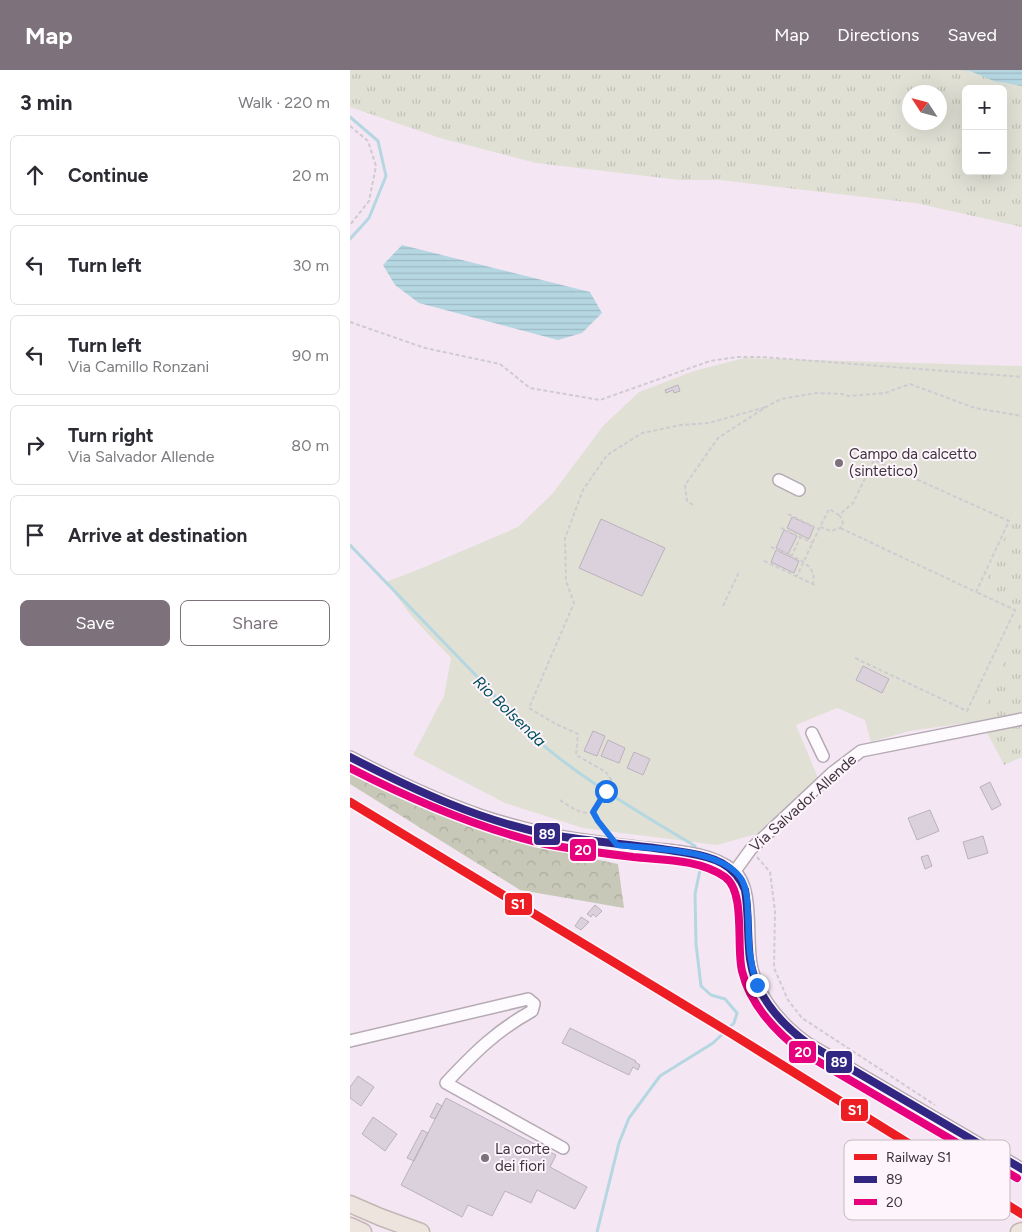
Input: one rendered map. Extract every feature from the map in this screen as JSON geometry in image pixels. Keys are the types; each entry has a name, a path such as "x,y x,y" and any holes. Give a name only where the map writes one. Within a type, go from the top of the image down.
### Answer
{"highway":[{"path":"350,1204 421,1232"},
{"path":"350,1226 363,1232"}],"street":[{"path":"779,480 799,490"},
{"name":"Via Salvador Allende","path":"734,871 751,849 832,773 861,751 1022,719"},
{"path":"812,733 823,756"},
{"path":"350,757 407,785 474,814 578,840 708,857 725,864 734,871 744,884 747,900 749,956 752,969 757,985 775,1015 807,1043 973,1140"},
{"path":"350,1040 528,999 534,1004 532,1011 505,1027 482,1044 446,1084 562,1148"},
{"path":"1010,1162 1022,1169"}],"path":[{"path":"350,126 368,142 376,166 369,201 350,225"},
{"path":"350,322 426,348 500,364 530,388 600,400 710,361 737,357 762,357 1022,377"},
{"path":"692,505 687,501 685,485 718,438 781,399 816,393 849,396 885,393 910,384 976,408 1022,416"},
{"path":"560,800 585,814 593,812 606,791 614,784 606,772 576,755 578,734 554,723 529,708 574,603 566,581 564,538 584,490 607,455 642,433 681,425 709,423 766,407"},
{"path":"839,515 853,503 874,460 1009,521 976,592"},
{"path":"788,514 820,528 831,532 843,525 839,515 829,509 820,528 813,543 803,562 797,576"},
{"path":"781,528 813,543"},
{"path":"840,528 1015,610 967,710 856,658"},
{"path":"791,557 800,537"},
{"path":"764,561 814,584 813,574 803,562 771,547"},
{"path":"723,606 738,572"},
{"path":"593,812 617,845"},
{"path":"751,849 770,872 775,911 774,968 788,1000 802,1018 941,1108"}],"green space":[{"path":"350,70 1022,70 1022,227 915,203 720,180 680,180 536,163 440,138 350,107"},
{"path":"744,358 1022,366 1022,498 982,589 1022,609 1022,617 979,721 910,731 871,742 865,720 837,708 796,725 818,778 756,834 717,845 583,828 505,803 413,755 444,696 451,658 413,618 386,582 518,527 553,493 603,426 639,392 694,371"},
{"path":"1022,498 1022,609 982,589"},
{"path":"1022,617 1022,757 1004,765 979,721"},
{"path":"350,773 447,816 542,848 618,864 624,908 520,890 350,784"}],"water":[{"path":"958,70 1022,70 1022,86 995,81 1003,85 970,71"},
{"path":"402,245 590,292 602,313 582,333 558,340 419,303 395,285 383,265"}],"building":[{"path":"678,385 680,391 674,393 673,390 666,393 665,390"},
{"path":"792,517 814,527 809,539 787,528"},
{"path":"601,519 665,548 642,596 579,568"},
{"path":"784,530 797,536 788,554 776,548"},
{"path":"776,550 799,561 794,573 771,562"},
{"path":"863,666 889,679 882,693 856,680"},
{"path":"593,731 605,736 597,756 584,751"},
{"path":"608,740 625,748 619,763 601,756"},
{"path":"634,752 650,759 643,775 627,768"},
{"path":"990,782 1001,805 992,810 980,787"},
{"path":"930,810 939,831 917,840 908,818"},
{"path":"983,836 988,853 968,859 963,842"},
{"path":"928,855 932,866 925,869 921,857"},
{"path":"595,905 602,911 596,917 593,914 591,917 587,914"},
{"path":"581,917 589,922 581,930 575,926"},
{"path":"570,1028 636,1061 640,1065 638,1070 633,1067 629,1075 562,1043"},
{"path":"358,1076 374,1087 361,1106 350,1098 350,1087"},
{"name":"La corte dei fiori","path":"446,1098 556,1155 550,1167 587,1187 575,1209 537,1190 531,1203 505,1191 492,1216 468,1205 462,1217 401,1185"},
{"path":"437,1103 442,1106 435,1119 430,1117"},
{"path":"373,1117 397,1134 385,1151 362,1134"},
{"path":"422,1130 428,1133 414,1161 407,1158"}],"waterway":[{"name":"Rio Bolsenda","path":"350,117 378,141 386,176 369,218 350,239"},
{"name":"Rio Bolsenda","path":"350,545 533,737 600,787 695,846"},
{"name":"Rio Bolsenda","path":"597,1232 619,1143 629,1118 660,1076 713,1043 734,1023 737,1013 725,999 711,995 701,986 696,944 695,894 701,865"}],"rail line":[{"name":"S1","path":"350,802 903,1140"},
{"name":"S1","path":"1010,1207 1022,1214"}],"transit line":[{"name":"89","path":"350,757 448,803 499,822 552,835 697,855 722,863 741,881 745,890 750,959 753,972 763,996 778,1017 807,1043 973,1140"},
{"name":"20","path":"350,768 441,810 488,828 536,842 572,849 692,864 715,871 725,877 732,884 736,895 742,971 757,1006 773,1026 802,1052 952,1140"},
{"name":"89","path":"1010,1162 1022,1169"},
{"name":"20","path":"1010,1174 1017,1178"}],"place":[{"name":"Campo da calcetto (sintetico)","path":"839,463"},
{"name":"La corte dei fiori","path":"485,1158"}],"route":[{"path":"606,791 593,812 617,845 708,857 725,864 740,876 744,884 747,900 749,956 757,985"}]}
